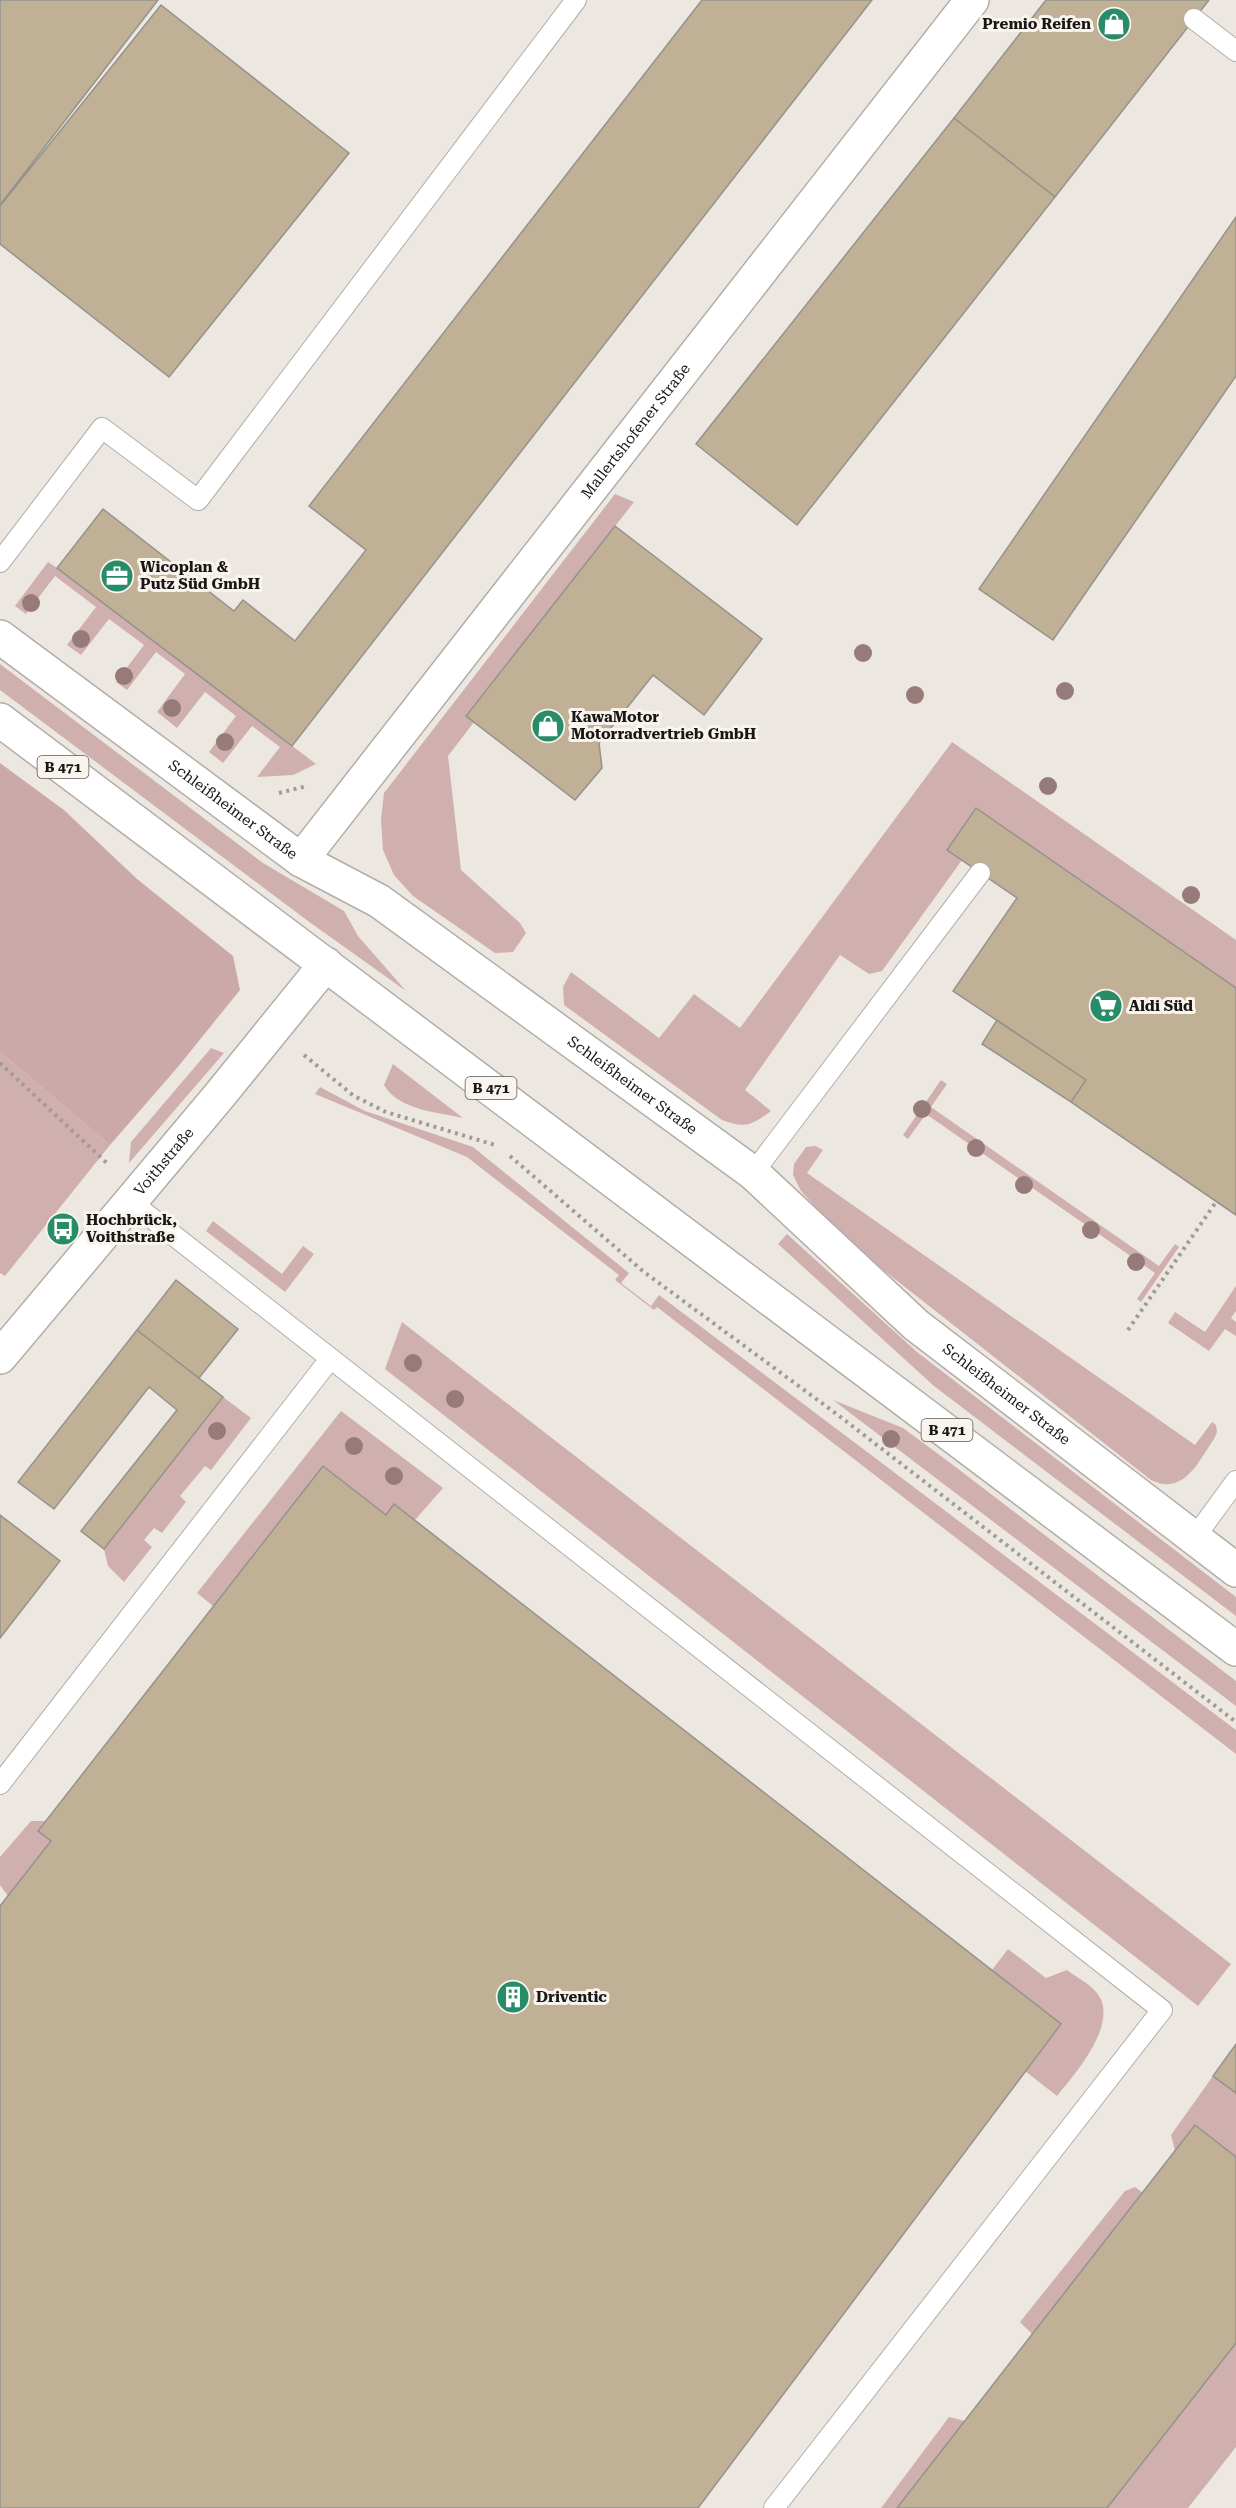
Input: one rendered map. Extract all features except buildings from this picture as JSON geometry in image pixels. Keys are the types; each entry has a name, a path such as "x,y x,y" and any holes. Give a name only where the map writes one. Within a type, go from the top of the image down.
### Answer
{"street":[{"name":"Mallertshofener Straße","path":"301,860 972,0"},
{"name":"Schleißheimer Straße","path":"0,637 301,860 379,901 753,1173 916,1325 1236,1570"},
{"name":"B 471","path":"0,720 1236,1649"},
{"name":"Voithstraße","path":"1,1353 131,1202 326,964"}],"lane":[{"path":"0,562 102,428 198,500 576,0"},
{"path":"1194,19 1236,51"},
{"path":"753,1173 980,873"},
{"path":"131,1202 1161,2010 774,2508"},
{"path":"0,1784 330,1359"},
{"path":"1195,1538 1236,1481"}],"path":[{"path":"273,1031 354,1096 386,1112 498,1146"},
{"path":"0,1063 107,1162 131,1202"},
{"path":"507,1153 644,1272 838,1415 1236,1722"},
{"path":"1128,1330 1216,1202"}],"shaded area":[{"path":"615,494 634,502 466,716 474,722 448,756 461,870 520,923 526,933 513,952 495,953 413,896 394,875 383,850 381,820 384,793"},
{"path":"48,562 316,764 293,775 257,777 280,747 252,726 223,763 209,752 236,716 205,692 177,728 157,712 185,674 156,652 127,690 116,682 144,645 109,619 81,655 67,645 96,607 55,576 26,614 15,606"},
{"path":"0,664 263,863 344,911 358,936 406,991 308,921 0,690"},
{"path":"952,742 1236,940 1236,988 976,809 947,850 962,860 882,971 869,974 840,955 745,1090 771,1111 759,1120 743,1125 722,1120 564,1005 563,987 571,972 659,1038 694,994 740,1028"},
{"path":"0,763 64,810 137,879 233,956 240,990 177,1068 110,1145 0,1052"},
{"path":"211,1048 224,1053 129,1163 131,1142"},
{"path":"0,1052 110,1145 5,1276 0,1273"},
{"path":"393,1064 463,1118 419,1109 399,1100 384,1085"},
{"path":"941,1080 947,1084 931,1107 1159,1266 1175,1244 1179,1247 1141,1302 1137,1299 1155,1273 926,1114 908,1139 903,1135"},
{"path":"320,1087 365,1111 473,1147 629,1273 621,1283 651,1306 659,1295 1236,1730 1236,1754 657,1307 654,1310 615,1280 619,1275 467,1157 315,1094"},
{"path":"815,1146 823,1150 807,1173 1195,1445 1212,1422 1216,1425 1217,1432 1214,1439 1196,1466 1189,1474 1173,1484 1151,1480 845,1240 801,1191 793,1175 794,1164 806,1147"},
{"path":"213,1221 282,1274 303,1246 314,1254 285,1292 206,1231"},
{"path":"787,1234 917,1352 1236,1597 1236,1616 934,1386 778,1244"},
{"path":"1236,1286 1236,1311 1231,1318 1236,1322 1236,1336 1225,1329 1209,1351 1168,1323 1175,1312 1205,1332"},
{"path":"402,1322 1231,1964 1198,2006 385,1369"},
{"path":"223,1397 251,1418 211,1470 205,1466 180,1496 186,1502 162,1533 154,1528 144,1540 152,1547 124,1582 108,1566 104,1549"},
{"path":"833,1400 903,1428 949,1462 1236,1681 1236,1706"},
{"path":"341,1411 443,1488 415,1520 394,1505 386,1515 323,1466 213,1606 197,1593"},
{"path":"31,1821 45,1821 38,1831 51,1841 8,1896 0,1885 0,1857"},
{"path":"1008,1949 1046,1978 1067,1970 1094,1990 1103,2005 1103,2018 1093,2047 1057,2096 1025,2071 1061,2024 992,1970"},
{"path":"1213,2076 1236,2093 1236,2157 1196,2125 1175,2151 1171,2135"},
{"path":"1135,2187 1143,2193 1032,2334 1020,2322 1125,2191"},
{"path":"1236,2343 1236,2447 1188,2508 1107,2508"},
{"path":"949,2417 965,2421 897,2508 881,2508"}],"place":[{"name":"Premio Reifen","path":"1114,24"},
{"name":"Wicoplan & Putz Süd GmbH","path":"117,576"},
{"name":"KawaMotor Motorradvertrieb GmbH","path":"548,726"},
{"name":"Aldi Süd","path":"1106,1006"},
{"name":"Hochbrück, Voithstraße","path":"63,1229"},
{"name":"Driventic","path":"513,1997"}]}
